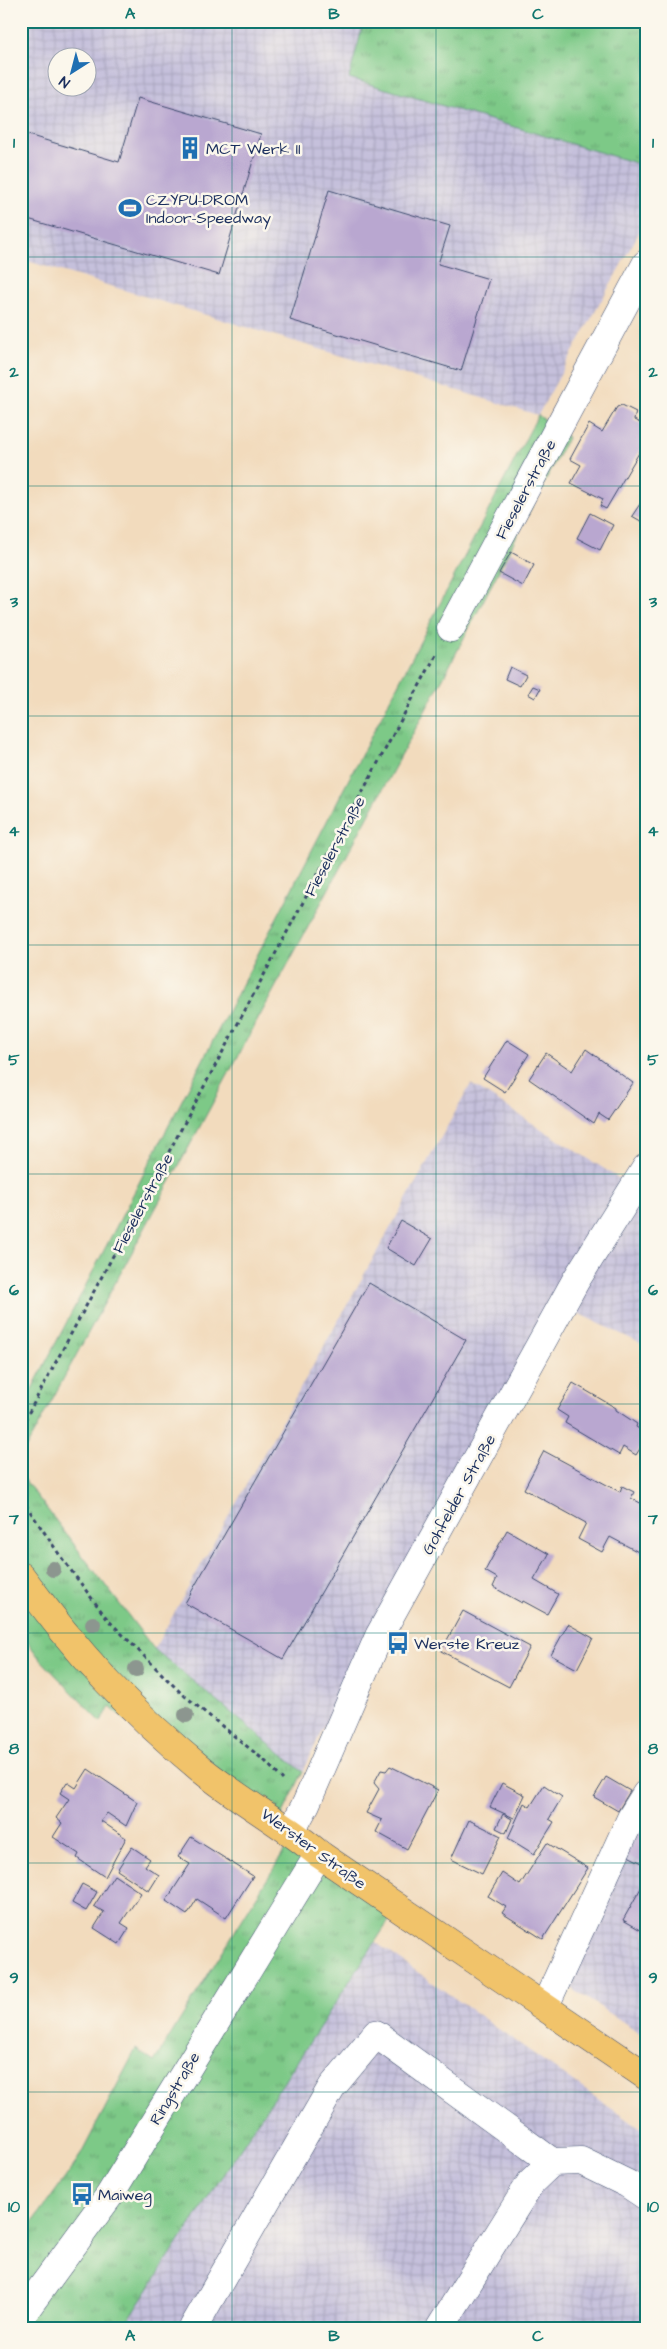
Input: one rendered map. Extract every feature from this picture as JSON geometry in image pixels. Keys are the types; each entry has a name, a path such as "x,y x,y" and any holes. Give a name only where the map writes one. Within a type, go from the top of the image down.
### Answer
{"main road":[{"name":"Werster Straße","path":"21,1576 58,1626 107,1684 139,1716 203,1771 291,1832 319,1854 646,2076"}],"street":[{"name":"Fieselerstraße","path":"451,628 646,264"},
{"name":"Gohfelder Straße","path":"291,1832 306,1804 379,1636 576,1280 646,1168"},
{"path":"545,2006 631,1818 646,1794"},
{"name":"Ringstraße","path":"21,2316 108,2196 319,1854"},
{"path":"193,2328 332,2087 376,2034 552,2162 581,2161 628,2184 646,2196"},
{"path":"440,2328 530,2182 552,2162"}],"path":[{"name":"Fieselerstraße","path":"21,1427 451,628"}],"shaded area":[{"path":"21,21 364,21 350,78 646,166 646,220 538,415 21,259"},
{"path":"471,1084 628,1184 646,1156 646,1346 569,1309 367,1632 303,1772 154,1649"},
{"path":"646,1781 646,2037 565,1984"},
{"path":"375,1942 646,2133 646,2328 123,2328"}],"green space":[{"path":"364,21 646,21 646,166 349,78"},
{"path":"538,415 568,437 450,665 21,1457 21,1410"},
{"path":"21,1475 154,1649 303,1772 274,1832 138,1731 110,1707 101,1722 40,1659 21,1633"},
{"path":"292,1839 398,1907 123,2328 21,2328 21,2239 78,2160 136,2049 154,2062"}],"building":[{"name":"CZYPU-DROM Indoor-Speedway","path":"138,98 261,134 219,275 21,217 21,133 119,162"},
{"path":"329,190 450,226 438,264 489,279 461,371 290,320"},
{"path":"622,405 636,412 634,420 646,426 646,441 606,509 600,506 603,499 571,483 581,465 570,459 589,424 602,432 617,407"},
{"path":"646,495 646,524 632,516"},
{"path":"590,513 613,525 600,550 577,538"},
{"path":"511,552 534,565 523,586 499,573"},
{"path":"510,667 526,675 520,686 505,679"},
{"path":"533,686 540,689 535,698 528,694"},
{"path":"507,1040 529,1054 505,1092 483,1078"},
{"path":"586,1049 633,1083 608,1120 599,1114 594,1124 529,1079 546,1053 572,1071"},
{"path":"401,1221 432,1239 416,1266 386,1248"},
{"path":"369,1283 466,1340 283,1659 185,1603"},
{"path":"573,1383 616,1408 616,1410 637,1424 636,1427 646,1433 646,1439 636,1455 623,1447 619,1455 565,1423 568,1417 557,1410"},
{"path":"544,1451 620,1492 622,1486 634,1492 631,1498 646,1506 646,1556 610,1537 602,1552 578,1539 586,1523 524,1489"},
{"path":"507,1530 549,1554 534,1580 558,1594 547,1614 493,1587 497,1578 485,1571"},
{"path":"463,1611 530,1647 509,1687 441,1651"},
{"path":"568,1624 593,1638 577,1669 551,1655"},
{"path":"390,1766 438,1790 407,1849 376,1832 382,1820 366,1813 379,1789 374,1783 381,1770 386,1771"},
{"path":"88,1769 137,1802 126,1826 107,1813 101,1821 126,1838 105,1877 77,1858 79,1854 53,1837 62,1823 56,1818 69,1799 60,1793 67,1782 76,1788"},
{"path":"606,1777 630,1791 618,1811 594,1797"},
{"path":"502,1783 525,1795 514,1818 490,1807"},
{"path":"544,1785 562,1797 549,1819 554,1822 534,1854 508,1838 524,1803 530,1807"},
{"path":"503,1814 512,1819 506,1833 496,1828"},
{"path":"469,1820 501,1836 482,1874 451,1859"},
{"path":"641,1829 646,1832 646,1865 626,1855"},
{"path":"191,1837 253,1876 226,1918 197,1899 187,1915 166,1901 190,1864 178,1857"},
{"path":"547,1843 588,1868 543,1939 502,1913 506,1907 488,1896 502,1873 520,1885"},
{"path":"132,1847 150,1859 145,1866 159,1875 149,1891 117,1870"},
{"path":"114,1875 141,1893 121,1923 129,1928 119,1944 94,1928 104,1912 94,1906"},
{"path":"646,1879 646,1933 623,1920"},
{"path":"82,1884 97,1892 86,1911 72,1903"}],"place":[{"name":"MCT Werk II","path":"190,148"},
{"name":"CZYPU-DROM Indoor-Speedway","path":"130,208"},
{"name":"Werste Kreuz","path":"398,1643"},
{"name":"Maiweg","path":"82,2194"}]}
